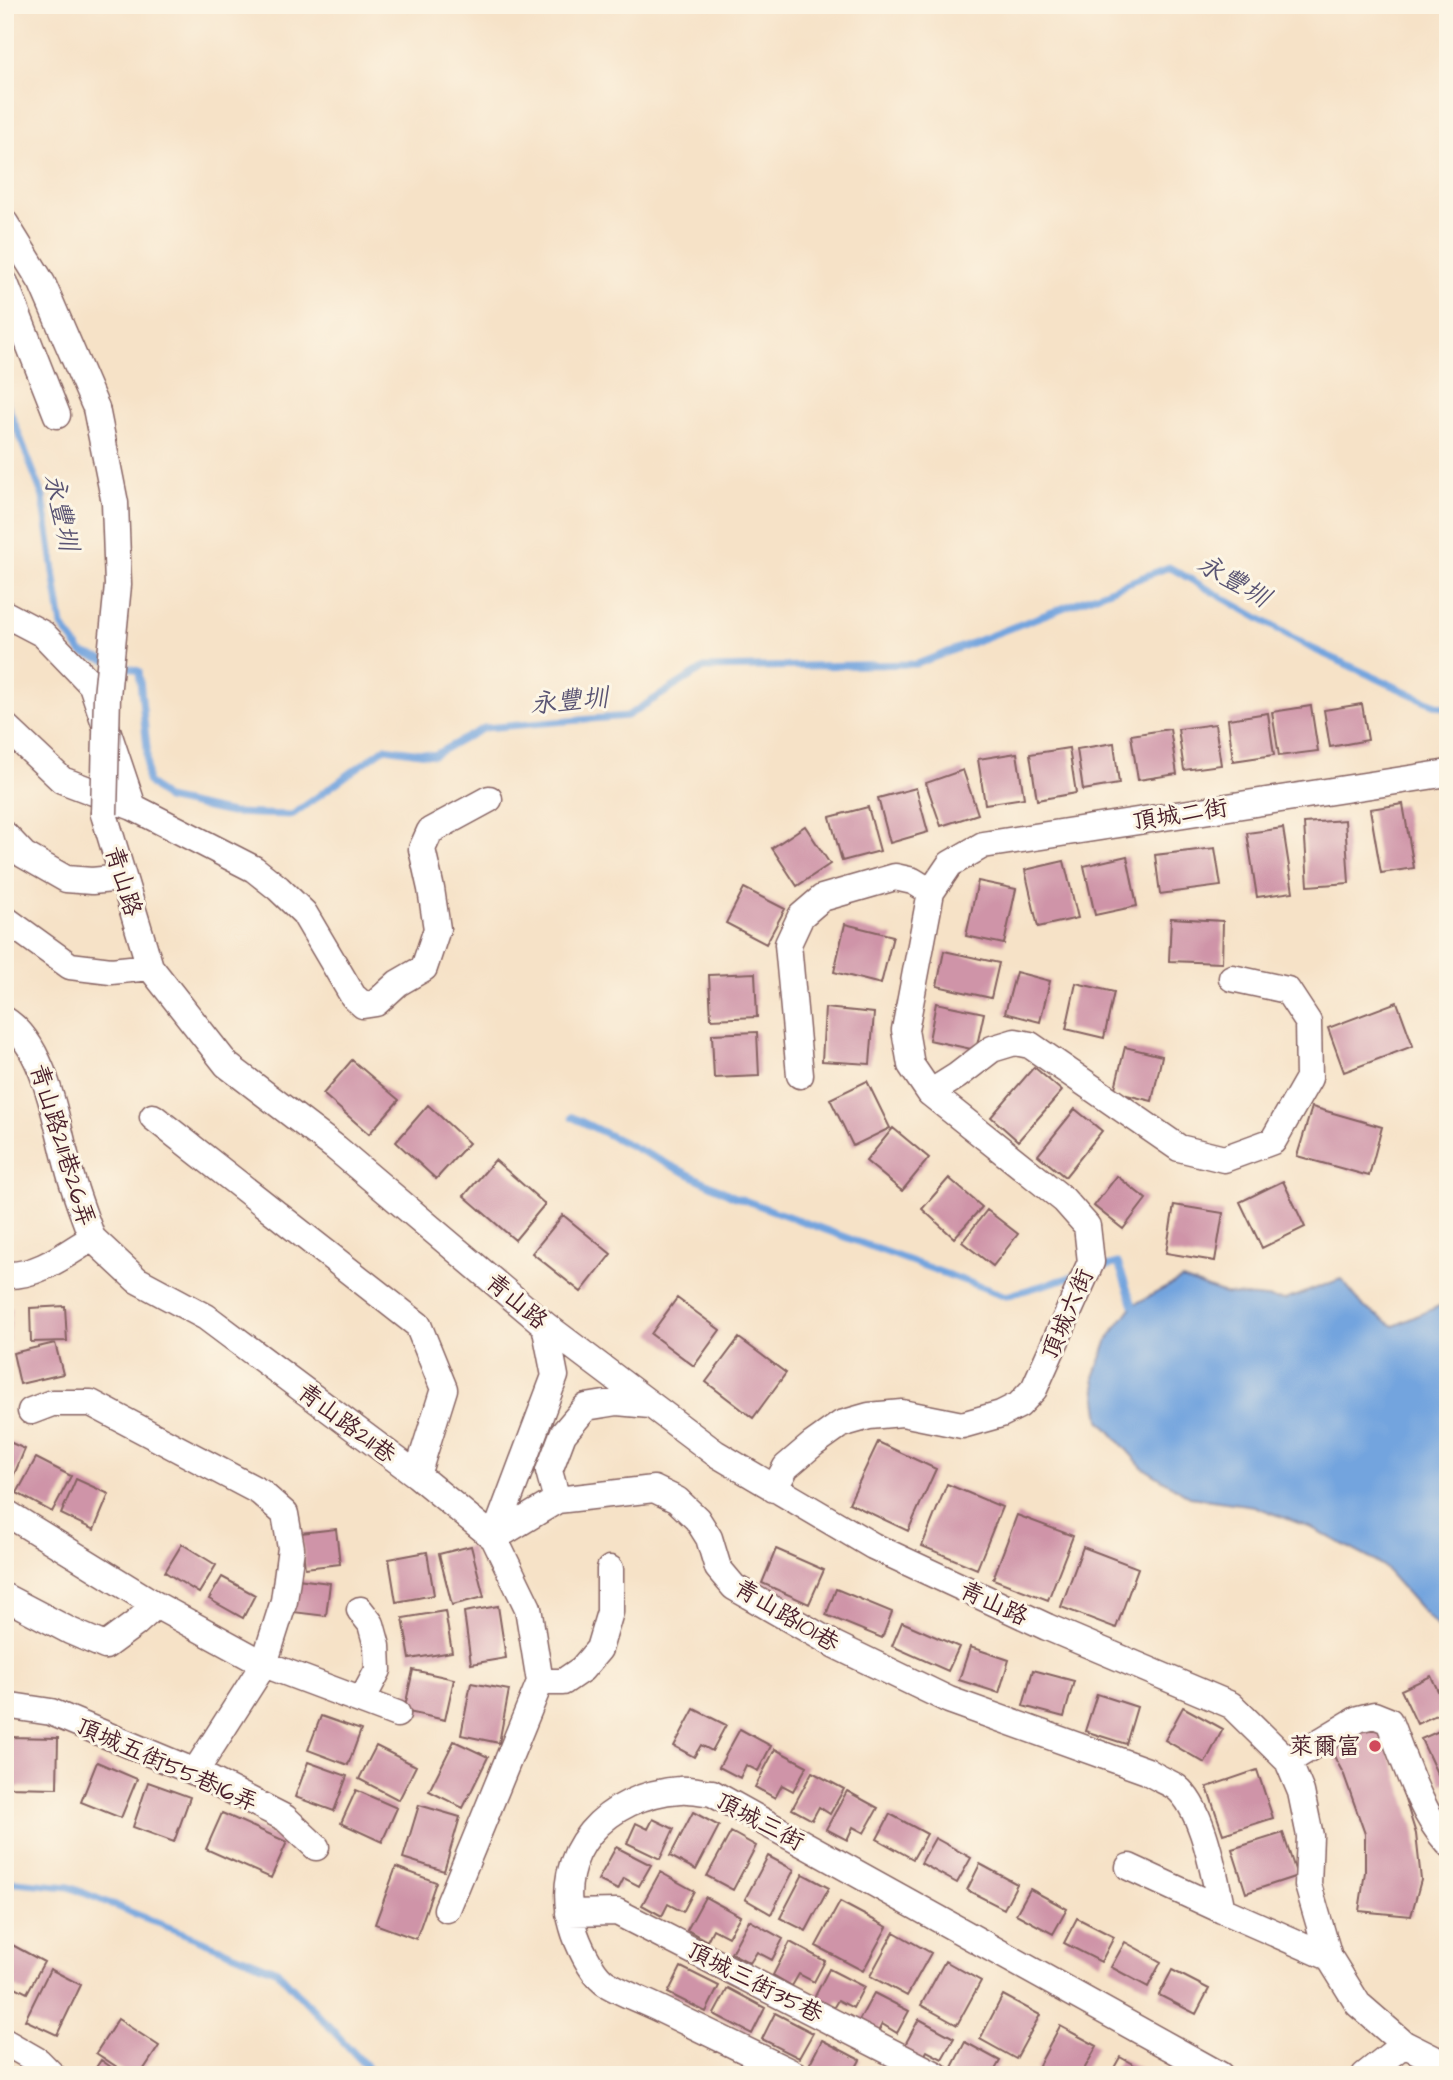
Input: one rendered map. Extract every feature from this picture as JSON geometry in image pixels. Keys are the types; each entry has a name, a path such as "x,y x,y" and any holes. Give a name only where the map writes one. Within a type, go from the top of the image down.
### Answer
{"street":[{"name":"青山路","path":"5,223 42,284 96,408 115,503 118,586 107,696 104,814 150,967 227,1065 336,1148 545,1325 715,1453 886,1552 1047,1628 1231,1705 1287,1761 1301,1792 1310,1836 1308,1885 1329,1956 1358,2004 1404,2044 1448,2066"},
{"path":"5,283 57,415"},
{"path":"5,614 43,634 92,685 133,807"},
{"path":"5,726 62,780 133,807 254,869 304,914 353,996 363,1005 376,1003 398,984 424,968 437,929 422,849 430,831 489,799"},
{"name":"頂城二街","path":"931,892 950,864 984,845 1448,773"},
{"path":"5,835 23,855 66,879 92,881 122,877"},
{"path":"800,1075 788,944 801,916 822,898 895,877 913,881 931,892"},
{"name":"頂城六街","path":"774,1489 786,1467 841,1424 869,1416 902,1413 962,1425 1001,1414 1019,1405 1034,1390 1091,1262 1087,1226 1064,1200 930,1094 911,1065 905,1030 931,892"},
{"path":"5,919 70,966 111,971 150,967"},
{"path":"930,1094 992,1049 1016,1041 1030,1045 1179,1148 1224,1159 1261,1145 1273,1140 1309,1078 1308,1022 1287,990 1232,978"},
{"name":"青山路211巷26弄","path":"5,1020 14,1026 36,1056 45,1078 69,1170 92,1238"},
{"path":"153,1117 418,1325 444,1389 417,1475"},
{"path":"5,1275 15,1276 47,1266 92,1238"},
{"name":"青山路211巷","path":"92,1238 137,1280 206,1317 417,1475 494,1538"},
{"path":"447,1909 540,1682 528,1608 494,1538 555,1376 545,1325"},
{"path":"557,1500 550,1471 563,1434 586,1407 617,1402 651,1405"},
{"path":"31,1411 52,1403 91,1403 260,1492 285,1514 291,1548 286,1588 264,1664 195,1772"},
{"name":"青山路101巷","path":"494,1538 557,1500 654,1489 677,1500 696,1519 709,1538 718,1569 734,1587 835,1645 949,1700 1147,1772 1175,1787 1191,1804 1206,1843 1222,1910"},
{"path":"5,1512 156,1605 264,1664 397,1714"},
{"path":"540,1682 563,1682 582,1670 599,1649 610,1612 610,1569"},
{"path":"5,1597 105,1646 156,1605"},
{"path":"360,1610 371,1624 377,1646 378,1670 362,1700"},
{"name":"頂城五街55巷16弄","path":"5,1705 51,1712 195,1772 285,1818 316,1847"},
{"path":"1287,1761 1358,1719 1374,1715 1389,1721 1432,1821 1448,1843"},
{"name":"頂城三街","path":"796,2075 603,1981 578,1945 569,1913 568,1880 588,1833 607,1815 634,1800 654,1794 682,1790 712,1793 1220,2075"},
{"path":"1129,1867 1329,1956"},
{"name":"頂城三街35巷","path":"569,1913 617,1912 936,2075"},
{"path":"5,2042 38,2061 52,2075"},
{"path":"1365,2075 1404,2044"}],"water":[{"path":"1182,1279 1225,1294 1285,1300 1341,1279 1364,1307 1394,1326 1448,1302 1448,1639 1382,1565 1314,1529 1254,1506 1190,1497 1142,1467 1100,1420 1094,1377 1109,1337 1133,1305"}],"building":[{"path":"1362,704 1368,740 1330,747 1324,710"},
{"path":"1311,706 1318,751 1279,756 1272,712"},
{"path":"1268,713 1274,755 1233,761 1228,719"},
{"path":"1215,724 1221,765 1184,770 1178,729"},
{"path":"1170,729 1177,774 1138,780 1131,735"},
{"path":"1114,743 1119,784 1083,790 1077,749"},
{"path":"1069,748 1076,793 1037,800 1030,754"},
{"path":"1017,753 1024,798 985,804 978,759"},
{"path":"963,770 978,814 941,826 926,783"},
{"path":"916,788 928,832 890,843 878,798"},
{"path":"1403,804 1414,868 1381,873 1370,809"},
{"path":"868,807 880,851 842,861 830,817"},
{"path":"1345,820 1349,883 1308,886 1304,823"},
{"path":"805,826 830,864 797,886 772,848"},
{"path":"1283,828 1293,892 1257,897 1247,833"},
{"path":"1215,848 1221,886 1160,894 1155,855"},
{"path":"1127,856 1137,906 1095,915 1084,866"},
{"path":"1064,861 1078,918 1038,927 1025,870"},
{"path":"978,881 1016,889 1004,944 966,936"},
{"path":"744,888 785,909 766,944 726,923"},
{"path":"1171,918 1223,921 1222,963 1169,961"},
{"path":"845,924 893,936 881,984 834,972"},
{"path":"944,951 999,963 991,998 937,986"},
{"path":"1016,972 1050,981 1040,1022 1005,1013"},
{"path":"755,973 757,1017 711,1019 709,975"},
{"path":"1076,983 1114,992 1104,1038 1066,1029"},
{"path":"1397,1002 1413,1046 1344,1072 1328,1028"},
{"path":"936,1003 984,1013 976,1050 929,1040"},
{"path":"825,1008 874,1013 870,1064 822,1061"},
{"path":"757,1032 759,1076 714,1078 712,1034"},
{"path":"1125,1047 1162,1056 1152,1101 1114,1092"},
{"path":"352,1060 399,1100 369,1134 323,1094"},
{"path":"1034,1067 1062,1091 1018,1141 991,1117"},
{"path":"867,1081 890,1128 853,1146 830,1099"},
{"path":"428,1105 469,1143 436,1179 396,1142"},
{"path":"1312,1107 1382,1127 1369,1176 1297,1156"},
{"path":"1075,1109 1102,1131 1065,1177 1038,1155"},
{"path":"893,1128 929,1158 902,1191 866,1161"},
{"path":"495,1160 545,1204 515,1240 464,1196"},
{"path":"1117,1176 1146,1199 1123,1229 1094,1206"},
{"path":"949,1178 982,1207 954,1238 922,1209"},
{"path":"1283,1181 1305,1227 1262,1248 1240,1202"},
{"path":"1174,1205 1223,1213 1215,1261 1166,1253"},
{"path":"987,1210 1018,1234 993,1266 962,1242"},
{"path":"563,1215 611,1254 581,1292 532,1253"},
{"path":"677,1298 720,1330 694,1366 651,1334"},
{"path":"65,1306 67,1341 31,1342 30,1308"},
{"path":"5,1307 12,1308 9,1343 5,1343"},
{"path":"739,1338 786,1373 753,1418 706,1382"},
{"path":"55,1343 63,1374 20,1384 13,1353"},
{"path":"5,1440 25,1449 10,1484 5,1482"},
{"path":"878,1442 936,1469 908,1531 849,1503"},
{"path":"36,1458 71,1476 52,1512 17,1493"},
{"path":"76,1479 109,1494 94,1530 61,1514"},
{"path":"947,1484 1002,1507 977,1569 922,1546"},
{"path":"1017,1515 1073,1536 1048,1600 993,1579"},
{"path":"336,1529 340,1564 305,1568 301,1533"},
{"path":"182,1544 216,1565 199,1593 165,1572"},
{"path":"471,1546 484,1597 452,1605 439,1554"},
{"path":"1083,1547 1138,1568 1116,1628 1061,1607"},
{"path":"776,1549 824,1570 809,1604 762,1583"},
{"path":"427,1552 434,1595 396,1602 389,1559"},
{"path":"222,1577 255,1595 243,1618 209,1599"},
{"path":"297,1579 330,1583 326,1616 293,1612"},
{"path":"836,1589 892,1612 882,1638 826,1615"},
{"path":"498,1606 506,1658 471,1664 464,1612"},
{"path":"445,1611 452,1652 410,1659 403,1618"},
{"path":"902,1622 959,1647 948,1671 892,1646"},
{"path":"970,1647 1009,1660 999,1693 959,1680"},
{"path":"413,1670 454,1679 445,1720 404,1711"},
{"path":"1033,1670 1074,1681 1064,1717 1023,1706"},
{"path":"1431,1676 1447,1710 1417,1724 1401,1690"},
{"path":"471,1683 509,1690 499,1743 461,1735"},
{"path":"1097,1694 1137,1707 1126,1744 1085,1731"},
{"path":"1183,1707 1223,1729 1205,1763 1165,1740"},
{"path":"694,1709 726,1725 712,1751 701,1745 694,1757 674,1746"},
{"path":"321,1716 361,1730 348,1765 308,1750"},
{"path":"1374,1721 1396,1770 1416,1834 1421,1880 1411,1916 1359,1911 1365,1872 1365,1834 1344,1775 1328,1745"},
{"path":"1448,1727 1448,1781 1442,1784 1421,1739"},
{"path":"740,1729 771,1746 758,1771 746,1765 740,1778 719,1767"},
{"path":"6,1737 58,1738 57,1788 6,1787"},
{"path":"454,1741 488,1757 463,1808 429,1791"},
{"path":"376,1746 416,1766 399,1800 359,1779"},
{"path":"775,1749 807,1766 793,1791 782,1785 775,1798 755,1787"},
{"path":"97,1762 137,1779 121,1818 81,1802"},
{"path":"308,1762 347,1776 334,1811 295,1797"},
{"path":"1257,1770 1273,1818 1223,1834 1207,1787"},
{"path":"812,1772 844,1789 830,1814 819,1807 812,1820 792,1809"},
{"path":"148,1782 190,1797 174,1842 133,1827"},
{"path":"356,1790 397,1808 382,1842 341,1823"},
{"path":"847,1791 878,1808 864,1833 853,1827 847,1840 826,1829"},
{"path":"419,1805 460,1817 444,1871 403,1858"},
{"path":"693,1812 719,1826 696,1870 670,1856"},
{"path":"222,1813 287,1842 271,1878 206,1849"},
{"path":"890,1814 927,1834 913,1859 877,1839"},
{"path":"653,1819 674,1829 660,1859 627,1843 636,1823 648,1829"},
{"path":"731,1832 756,1846 733,1890 707,1876"},
{"path":"1283,1833 1297,1876 1246,1893 1232,1849"},
{"path":"935,1838 971,1858 957,1883 921,1863"},
{"path":"616,1847 651,1865 639,1886 624,1878 618,1890 598,1880"},
{"path":"768,1856 794,1870 771,1914 745,1899"},
{"path":"980,1864 1017,1884 1004,1909 967,1890"},
{"path":"396,1867 436,1882 416,1939 375,1924"},
{"path":"660,1872 694,1891 683,1912 668,1904 662,1916 642,1905"},
{"path":"803,1874 829,1888 806,1931 780,1918"},
{"path":"1030,1889 1067,1909 1053,1934 1016,1914"},
{"path":"705,1897 740,1916 728,1937 713,1929 707,1941 687,1930"},
{"path":"840,1902 887,1927 863,1971 816,1946"},
{"path":"1077,1918 1114,1937 1101,1962 1064,1943"},
{"path":"749,1920 783,1939 772,1960 757,1952 750,1963 731,1953"},
{"path":"894,1932 931,1953 907,1996 870,1976"},
{"path":"5,1941 44,1962 27,1993 5,1982"},
{"path":"790,1942 825,1961 814,1982 799,1974 792,1986 773,1975"},
{"path":"1125,1942 1161,1962 1148,1987 1111,1967"},
{"path":"945,1961 981,1981 957,2025 921,2005"},
{"path":"681,1967 719,1986 706,2012 668,1993"},
{"path":"50,1969 81,1985 57,2035 25,2020"},
{"path":"829,1969 864,1987 853,2008 838,2000 831,2012 812,2002"},
{"path":"1172,1970 1209,1989 1196,2014 1159,1995"},
{"path":"728,1988 765,2008 752,2034 714,2014"},
{"path":"874,1993 909,2011 897,2033 882,2024 876,2036 856,2026"},
{"path":"1003,1995 1040,2015 1016,2059 980,2039"},
{"path":"775,2013 813,2033 799,2058 762,2039"},
{"path":"118,2019 159,2046 140,2075 129,2075 96,2053"},
{"path":"919,2019 954,2038 942,2059 927,2051 921,2062 901,2052"},
{"path":"1060,2026 1097,2046 1081,2075 1046,2075 1037,2069"},
{"path":"822,2040 860,2060 852,2075 827,2075 809,2065"},
{"path":"965,2042 1000,2061 992,2075 948,2075"},
{"path":"1120,2057 1152,2075 1110,2075"},
{"path":"101,2060 122,2075 91,2075"}],"waterway":[{"name":"永豐圳","path":"5,398 43,497 62,626 82,653 105,660"},
{"name":"永豐圳","path":"116,664 139,671 147,748 147,781 166,799 231,813 292,815 385,748 434,755 484,728 627,716 704,668 917,664 1169,567 1311,648 1448,709"},
{"path":"572,1117 733,1196 1006,1296 1078,1275"},
{"path":"1096,1269 1118,1263 1133,1305"},
{"path":"5,1881 69,1887 277,1971 370,2070 379,2075"}],"place":[{"name":"萊爾富","path":"1375,1746"}]}
